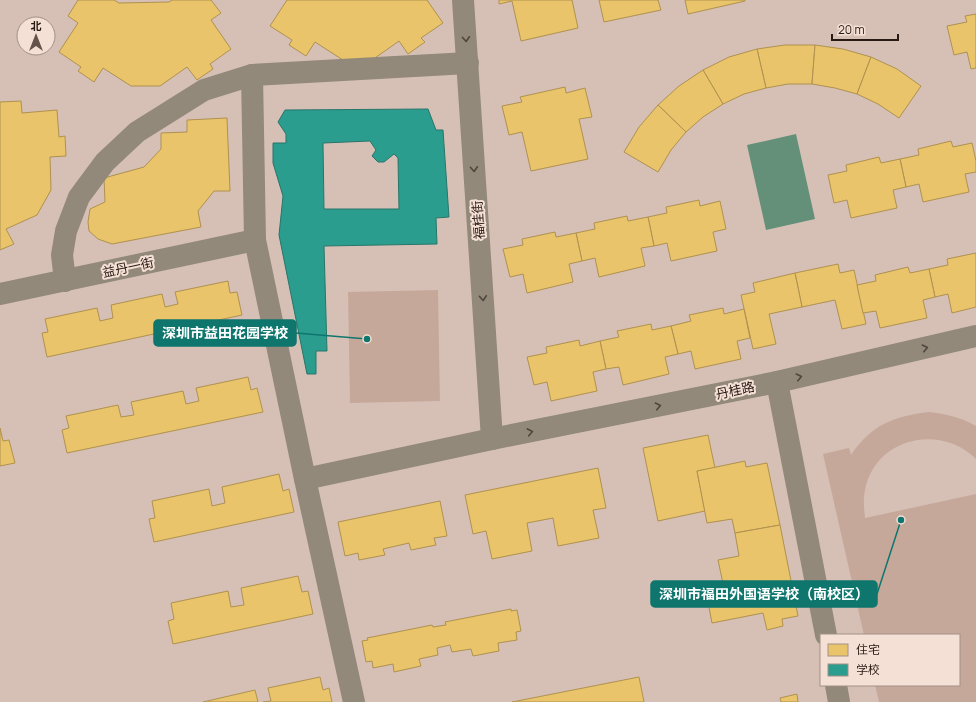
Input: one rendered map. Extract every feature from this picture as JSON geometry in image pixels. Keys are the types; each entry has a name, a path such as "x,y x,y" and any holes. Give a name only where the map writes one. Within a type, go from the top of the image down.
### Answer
{"street":[{"name":"福桂街","path":"463,0 492,439"},
{"path":"66,281 62,255 66,231 79,197 106,162 137,132 204,90 252,75 468,63"},
{"path":"252,75 256,240 305,479 354,702"},
{"name":"益丹一街","path":"0,294 256,240"},
{"name":"丹桂路","path":"305,479 492,439 777,382 976,336"},
{"path":"777,382 826,634"},
{"path":"836,686 839,702"}],"shaded area":[{"path":"796,134 815,219 766,230 747,145"},
{"path":"438,290 440,401 350,403 348,292"},
{"path":"929,412 953,416 976,426 976,459 961,448 945,441 928,439 911,442 895,448 882,458 871,472 864,493 865,518 976,494 976,702 879,702 875,686 960,686 960,634 864,634 823,454 849,448 851,455 875,429 894,419"}],"building: 住宅":[{"path":"78,0 114,0 119,3 169,2 172,0 211,0 221,13 211,20 231,49 210,64 213,69 197,80 187,67 160,86 131,86 103,68 94,82 78,71 81,67 59,52 78,23 68,16"},
{"path":"287,0 427,0 443,23 421,38 425,42 408,54 399,41 372,60 343,60 315,42 306,56 289,45 292,40 270,26"},
{"path":"499,0 572,0 578,28 521,41 512,1 499,4"},
{"path":"599,0 658,0 661,10 604,22"},
{"path":"685,0 745,0 745,1 688,14"},
{"path":"976,14 976,68 971,69 967,52 954,55 947,26 967,22 965,16"},
{"path":"785,45 815,45 812,84 788,84 766,88 757,49"},
{"path":"815,45 843,49 871,57 857,94 812,84"},
{"path":"757,49 766,88 744,94 723,104 703,70 729,57"},
{"path":"871,57 897,69 921,86 899,118 878,104 857,94"},
{"path":"703,70 723,104 703,117 686,132 658,105 679,86"},
{"path":"565,87 566,93 585,88 592,117 579,119 588,159 531,171 522,132 509,135 502,106 522,102 520,97"},
{"path":"21,101 22,113 57,110 59,137 65,136 66,156 50,157 51,190 37,215 6,229 14,244 0,250 0,102"},
{"path":"658,105 686,132 671,150 658,172 624,152 639,127"},
{"path":"227,118 230,191 214,191 198,211 201,227 112,244 98,239 89,231 88,222 90,209 105,202 104,178 144,167 161,149 161,133 187,132 187,120"},
{"path":"951,141 953,147 972,143 976,161 976,172 965,174 969,192 923,202 919,184 906,187 900,159 919,155 918,149"},
{"path":"879,157 881,163 900,159 906,187 893,190 897,208 851,218 847,200 834,203 828,175 847,171 846,165"},
{"path":"699,200 700,206 720,201 726,229 713,232 717,251 671,261 667,243 654,246 648,217 667,213 666,207"},
{"path":"627,216 628,221 648,217 654,246 641,248 645,266 599,277 595,258 582,261 576,233 595,229 594,223"},
{"path":"555,232 556,237 576,233 582,261 569,264 573,282 527,293 523,274 510,277 503,249 523,245 522,239"},
{"path":"976,253 976,307 952,313 948,294 935,297 929,269 948,265 947,259"},
{"path":"838,264 840,273 854,270 866,324 842,329 835,300 802,307 795,273"},
{"path":"908,267 910,273 929,269 935,297 923,300 927,318 880,328 876,311 863,313 857,285 876,281 875,275"},
{"path":"795,273 802,307 769,314 776,344 753,349 741,295 755,292 753,283"},
{"path":"228,281 230,293 237,292 242,315 47,357 42,333 48,332 45,319 97,308 100,321 113,318 111,305 162,294 165,307 178,304 175,292"},
{"path":"723,308 724,314 744,309 750,338 737,341 741,359 695,369 691,351 678,354 671,326 691,321 689,315"},
{"path":"651,324 652,330 671,326 678,354 665,357 669,374 623,385 619,367 606,369 600,341 619,337 617,331"},
{"path":"579,340 580,346 600,341 606,369 593,372 597,391 551,401 547,382 534,385 527,357 547,353 546,347"},
{"path":"248,377 251,390 257,388 263,412 67,453 62,430 69,428 66,416 118,405 121,417 134,415 131,402 183,391 186,404 199,401 196,388"},
{"path":"0,428 3,441 9,440 15,463 0,466"},
{"path":"708,435 715,468 697,471 705,511 658,521 643,448"},
{"path":"745,461 746,467 767,463 780,525 735,533 732,519 707,523 697,471"},
{"path":"598,468 606,508 593,510 599,538 558,546 553,518 527,523 532,551 492,559 486,531 473,534 465,495"},
{"path":"279,474 283,491 289,489 294,512 154,542 149,519 155,518 152,501 209,489 212,506 225,503 222,487"},
{"path":"440,501 447,536 434,538 436,545 411,550 409,543 383,549 385,555 359,560 358,553 345,556 338,522"},
{"path":"780,525 798,616 782,619 783,626 767,630 763,613 712,623 707,597 725,593 718,560 739,556 735,533"},
{"path":"298,576 302,592 308,591 313,614 173,644 168,621 174,619 171,603 228,591 231,607 244,605 241,588"},
{"path":"511,609 511,611 517,610 521,631 516,632 517,640 498,643 499,651 473,656 471,649 452,652 450,645 437,648 438,655 419,659 421,666 394,672 393,664 373,668 372,661 366,662 362,641 368,640 367,638 432,625 433,627 446,625 445,622"},
{"path":"320,677 323,690 329,688 332,702 263,702 271,701 268,688"},
{"path":"639,677 644,702 512,702"},
{"path":"255,690 258,702 203,702"},
{"path":"797,694 798,702 781,702 780,698"}],"building: 学校":[{"path":"428,109 436,130 443,130 449,217 436,218 437,244 324,246 327,351 316,351 316,374 307,374 279,235 283,196 273,163 273,143 286,143 286,134 278,122 285,110","holes":["370,141 376,150 372,156 378,162 384,162 394,154 398,158 399,209 324,209 323,143"]}],"place":[{"name":"深圳市益田花园学校","path":"367,339"},
{"name":"深圳市福田外国语学校（南校区）","path":"901,520"}]}
